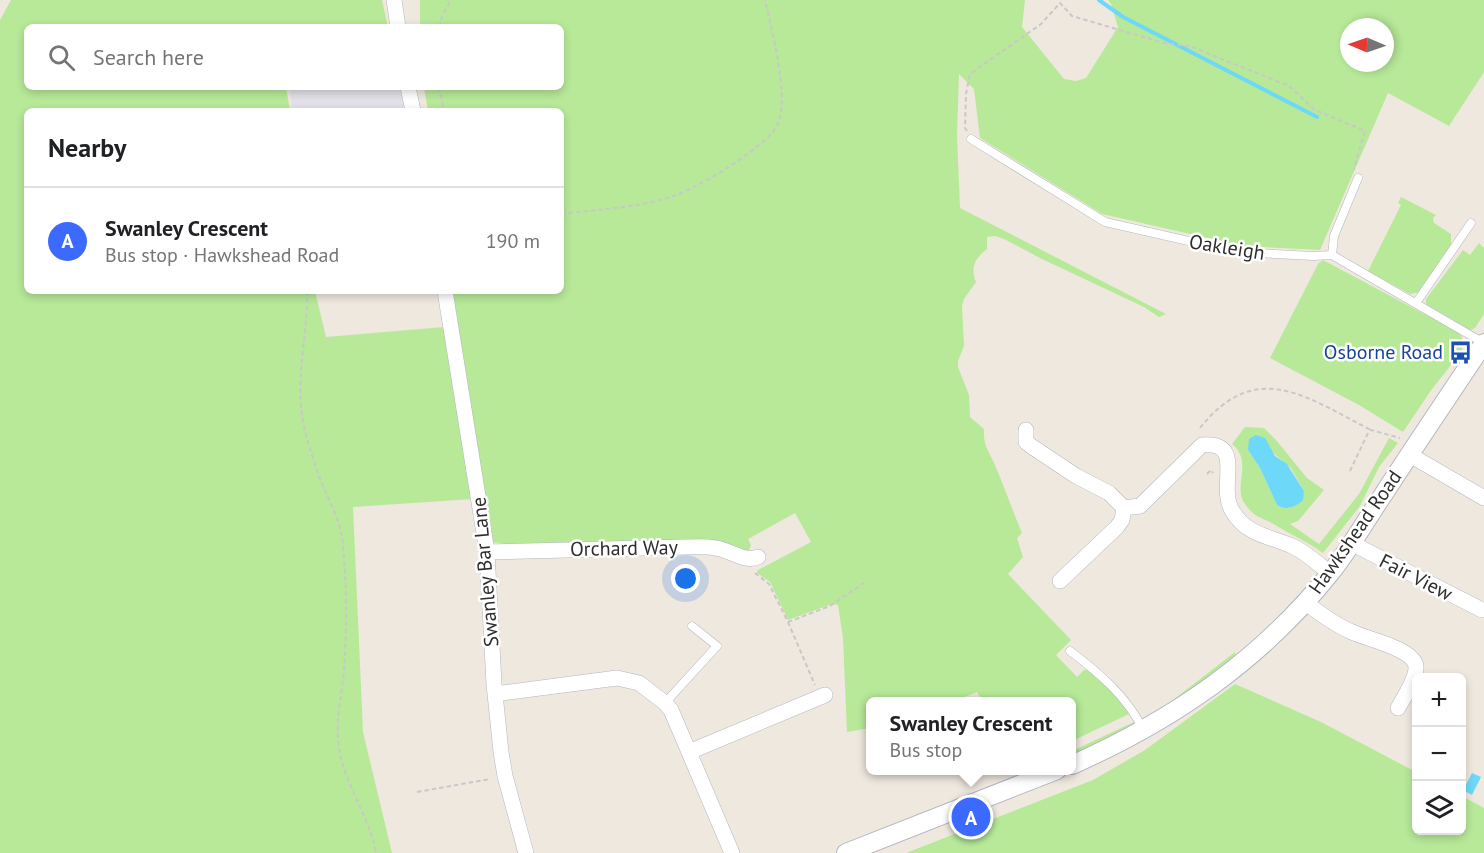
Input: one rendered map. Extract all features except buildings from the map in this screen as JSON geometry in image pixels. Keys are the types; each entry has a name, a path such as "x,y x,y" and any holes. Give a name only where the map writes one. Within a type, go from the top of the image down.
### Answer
{"street":[{"path":"394,0 398,24"},
{"path":"408,90 412,108"},
{"name":"Swanley Bar Lane","path":"445,294 487,552 495,694 505,776 526,853"},
{"name":"Hawkshead Road","path":"1076,763 1143,731 1210,689 1258,648 1305,602 1330,573 1351,543 1406,447 1484,343"},
{"path":"1026,430 1026,442 1031,446 1076,476 1109,494 1124,508"},
{"path":"1124,508 1140,506 1202,445 1214,445 1225,450 1228,463 1227,500 1232,512 1242,525 1263,537 1297,549 1330,573"},
{"path":"1406,447 1484,498"},
{"path":"1060,581 1117,527 1122,520 1124,508"},
{"name":"Fair View","path":"1351,543 1482,610"},
{"name":"Orchard Way","path":"487,552 673,547 717,548 755,558"},
{"path":"1305,602 1351,632 1395,648 1412,657 1416,664 1416,672 1398,708"},
{"path":"495,694 617,678 639,683 666,703 671,710 732,853"},
{"path":"689,752 822,696"},
{"path":"846,853 1048,775"}],"lane":[{"name":"Oakleigh","path":"971,139 1105,222 1248,254 1332,255 1484,343"},
{"path":"1332,255 1334,236 1357,181"},
{"path":"1416,303 1470,223"},
{"path":"666,703 717,646 692,626"},
{"path":"1070,651 1092,668 1128,705 1143,731"}],"path":[{"path":"440,24 451,0"},
{"path":"564,214 622,206 677,194 705,181 740,159 774,132 779,120 781,95 765,0"},
{"path":"971,139 965,128 966,94 970,74 1041,24 1060,3 1072,16 1164,43 1192,47 1289,86 1315,110 1365,131 1354,170 1357,181"},
{"path":"440,90 443,108"},
{"path":"307,294 299,388 303,417 319,476 337,520 343,544 344,670 338,718 339,747 349,786 374,839 376,853"},
{"path":"1200,428 1212,412 1224,403 1255,390 1268,388 1300,394 1406,447"},
{"path":"1350,471 1371,430"},
{"path":"755,558 752,571 769,584 822,696"},
{"path":"788,622 837,603 864,583"},
{"path":"417,792 505,776"}],"shaded area":[{"path":"290,90 400,90 404,108 292,108"}],"green space":[{"path":"11,0 382,0 387,24 24,24 24,90 286,90 290,108 24,108 24,294 316,294 326,337 444,327 473,499 353,507 363,732 392,853 0,853 0,20"},
{"path":"420,0 1025,0 1022,27 1064,79 1076,81 1086,78 1118,27 1108,0 1484,0 1484,72 1449,126 1388,93 1320,250 1243,246 1102,214 980,138 974,89 959,74 957,136 960,208 1166,314 1159,317 1144,307 995,236 987,237 987,249 979,256 974,268 976,282 962,306 964,346 958,367 969,395 970,417 984,429 986,446 1022,533 1017,538 1023,557 1008,574 1071,640 1056,655 1077,677 1084,670 1090,670 1123,704 1129,714 1076,739 1076,697 980,697 977,692 964,697 866,697 866,729 847,732 843,638 838,605 832,604 788,620 770,582 757,573 758,570 811,542 795,513 748,539 751,545 749,551 745,552 703,540 511,545 493,542 449,294 564,294 564,108 428,108 424,90 564,90 564,24 420,24"},
{"path":"1401,197 1436,215 1433,218 1434,223 1451,234 1451,248 1420,292 1410,294 1368,271 1401,205 1398,203"},
{"path":"1479,243 1484,248 1484,314 1475,328 1470,330 1426,304 1426,299 1463,250 1470,255"},
{"path":"1323,260 1458,332 1462,337 1462,351 1432,389 1403,432 1359,405 1270,358 1318,264"},
{"path":"1245,427 1264,428 1307,478 1324,490 1298,521 1290,524 1319,544 1359,494 1389,438 1398,443 1379,467 1360,506 1323,553 1249,509 1242,497 1241,458 1232,444","holes":["1248,450 1271,451 1291,468 1304,491 1300,502 1292,507 1283,508 1277,505 1260,468"]},
{"path":"1235,652 1236,658 1178,702 1173,700"},
{"path":"1235,684 1321,722 1412,770 1412,835 1466,835 1466,798 1484,808 1484,853 906,853 1093,780 1145,750"},
{"path":"1134,722 1134,728 1076,755 1076,749"}],"water":[{"path":"1256,435 1265,438 1275,456 1287,464 1304,491 1303,500 1297,505 1287,508 1277,505 1260,468 1248,450 1249,439"},
{"path":"1472,773 1481,777 1472,795 1466,792 1466,784"}],"waterway":[{"path":"1099,0 1123,17 1317,117"}],"place":[{"name":"Osborne Road","path":"1461,352"},
{"name":"Swanley Crescent","path":"971,817"}]}
